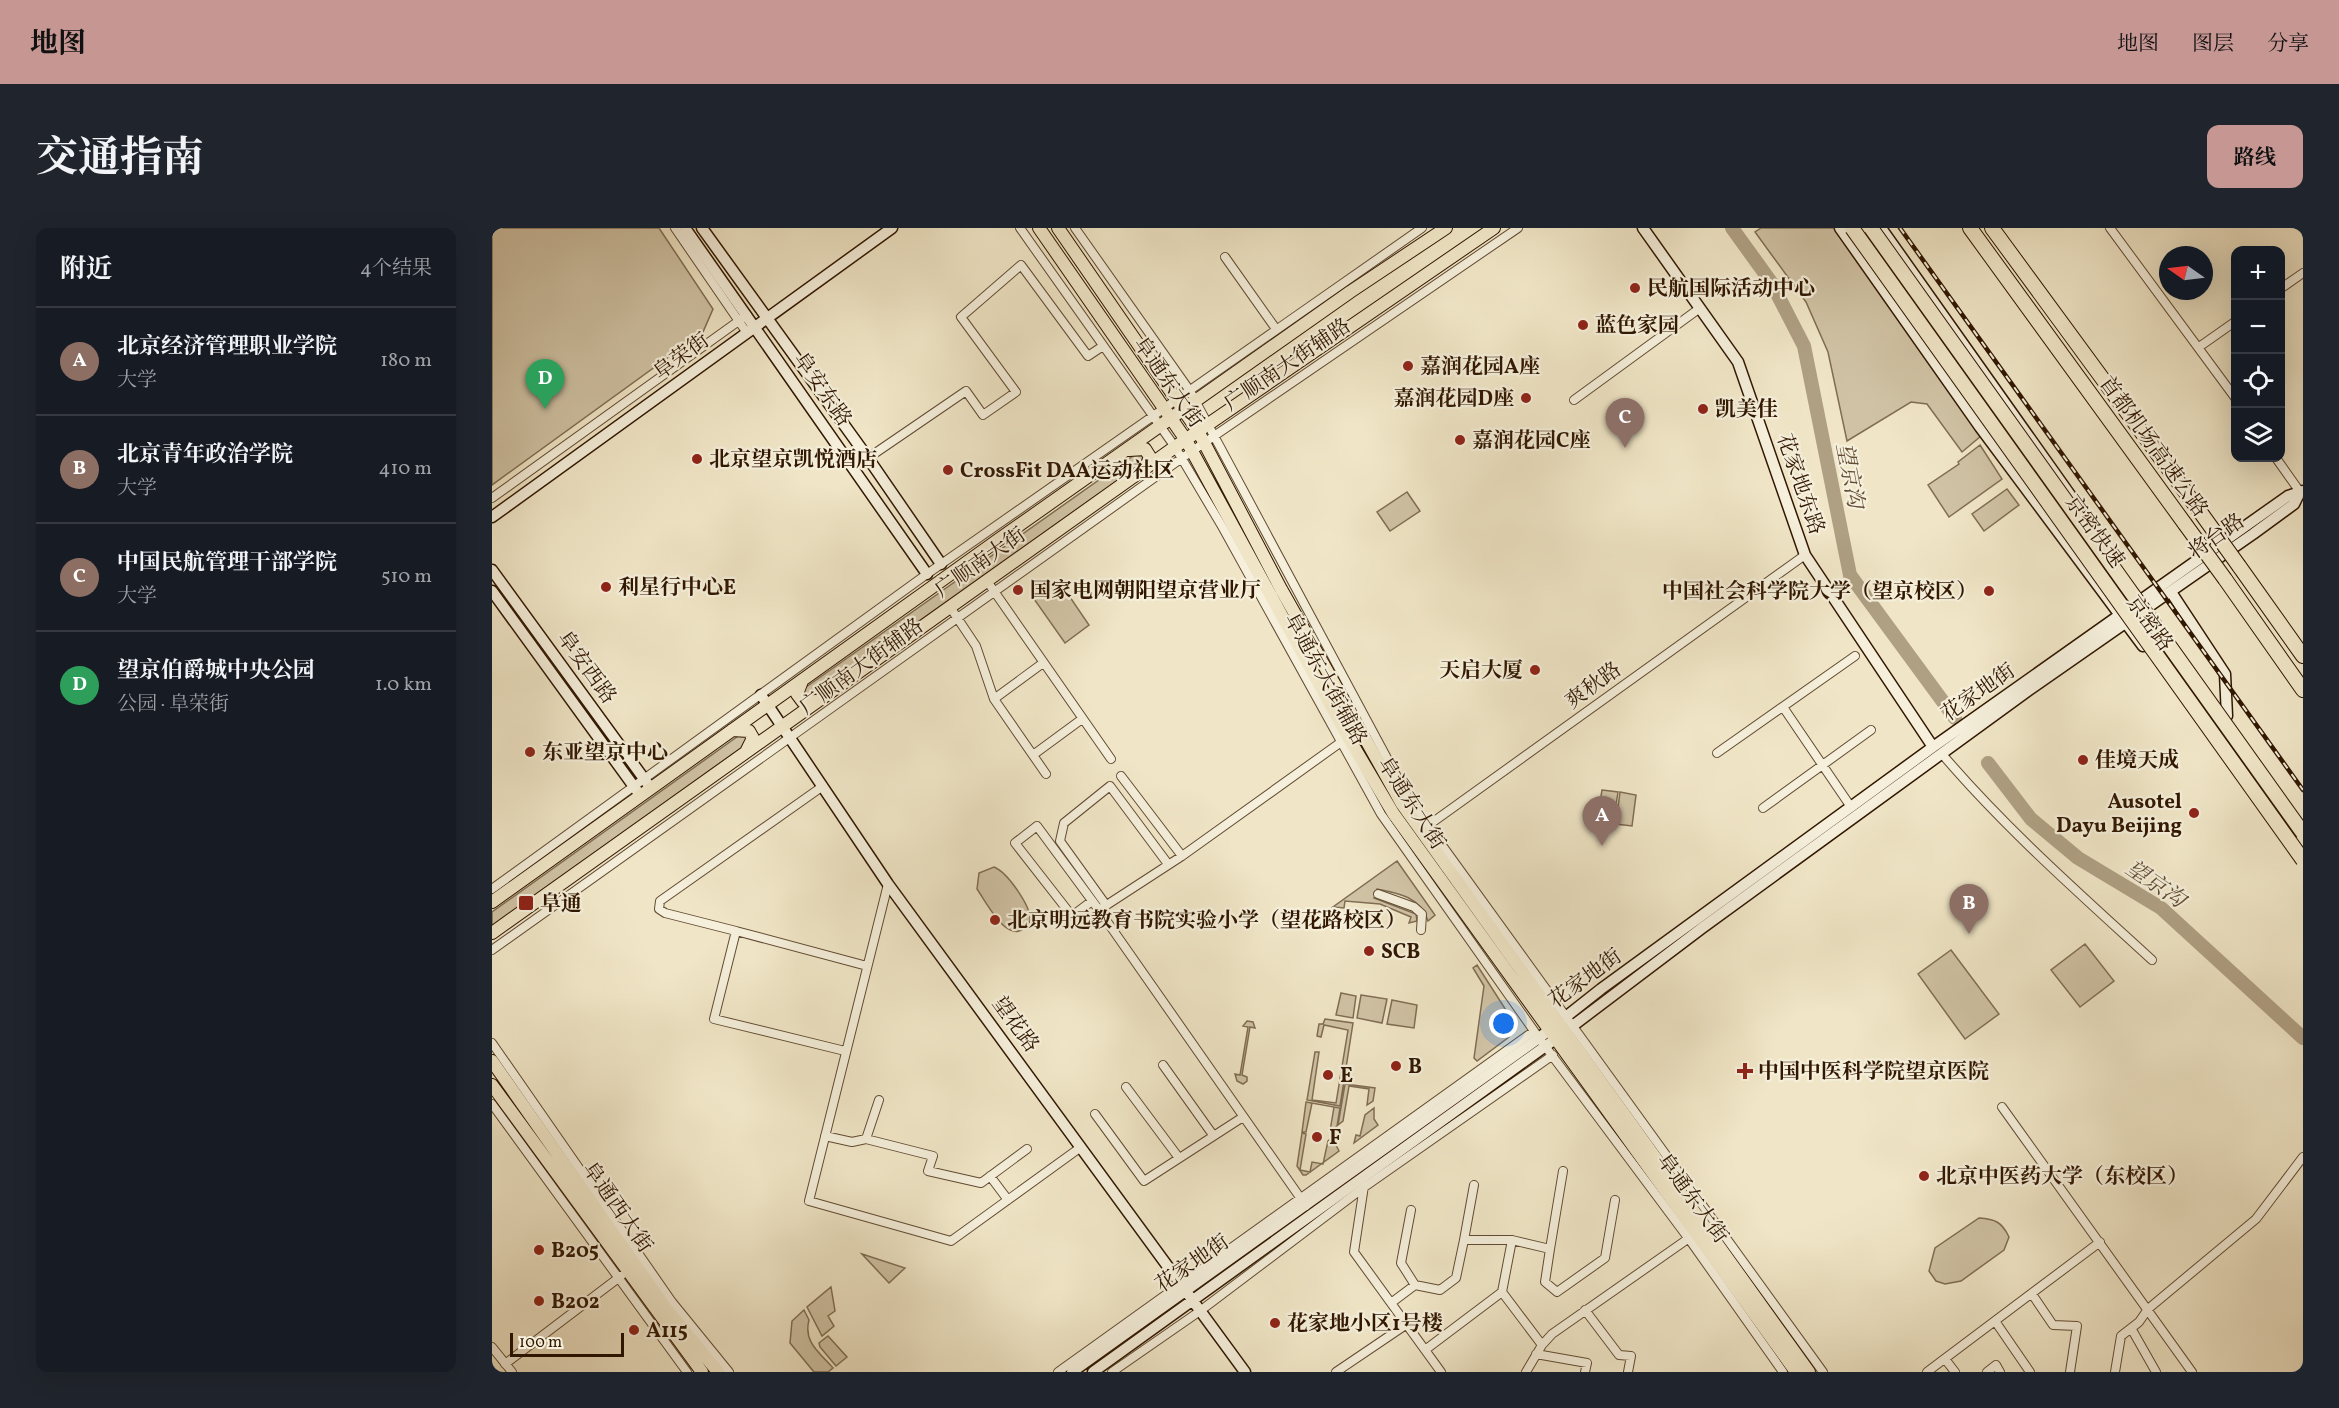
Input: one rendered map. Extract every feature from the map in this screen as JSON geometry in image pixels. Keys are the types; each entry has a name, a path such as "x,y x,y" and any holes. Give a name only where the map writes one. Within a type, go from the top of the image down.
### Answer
{"highway":[{"name":"京密快速","path":"1852,228 2303,862"},
{"name":"京密快速","path":"1871,228 2303,833"},
{"name":"首都机场高速公路","path":"1970,228 2303,690"},
{"name":"首都机场高速公路","path":"1992,228 2303,656"}],"main road":[{"name":"阜安东路","path":"685,228 743,318 927,574"},
{"name":"阜安东路","path":"702,228 868,458 941,564"},
{"name":"阜荣街","path":"492,517 892,228"},
{"name":"阜通东大街","path":"1039,228 1162,418 1181,443 1344,740 1406,841 1546,1040 1796,1372"},
{"name":"阜通东大街","path":"1058,228 1182,404 1357,726 1402,804 1425,828 1566,1023 1809,1372"},
{"name":"广顺南大街","path":"492,902 642,787 732,730 764,700 802,681 994,535 1129,450 1162,418 1446,228"},
{"name":"广顺南大街","path":"492,933 1198,431 1494,228"},
{"name":"花家地东路","path":"1643,228 1738,363 1805,555 1938,750"},
{"name":"京密路","path":"1840,228 1980,427 2303,862"},
{"name":"京密路","path":"1881,228 2303,824"},
{"path":"1129,450 1145,449 1150,457 1145,469"},
{"name":"将台路","path":"2147,604 2288,496 2302,491"},
{"name":"将台路","path":"2147,604 2171,592 2294,504 2302,491"},
{"path":"916,558 924,556 930,549"},
{"name":"阜安西路","path":"492,570 642,787"},
{"name":"阜安西路","path":"492,591 642,787"},
{"path":"2171,592 2225,674 2227,716"},
{"name":"花家地街","path":"1566,1023 1938,750 2147,604"},
{"path":"802,681 797,694 802,702 816,701"},
{"name":"望花路","path":"764,700 888,884 1245,1372"},
{"path":"732,730 749,731 753,738 746,751"},
{"name":"花家地街","path":"1094,1372 1365,1176 1851,807 1938,750"},
{"name":"花家地街","path":"1072,1372 1184,1287 1303,1202 1546,1040"},
{"name":"阜通西大街","path":"492,1061 665,1307 718,1372"},
{"name":"阜通西大街","path":"492,1085 623,1274 702,1372"}],"street":[{"path":"492,498 743,318 675,228"},
{"path":"1020,228 1103,346 1162,418"},
{"name":"阜通东大街辅路","path":"1076,228 1193,397 1216,435 1376,740 1425,828"},
{"name":"广顺南大街辅路","path":"1193,397 1276,330 1422,228"},
{"name":"广顺南大街辅路","path":"492,950 1216,435 1518,228"},
{"path":"2110,228 2231,393"},
{"path":"1225,257 1276,330"},
{"path":"868,458 966,391 983,415 1016,392 960,317 1021,265 1088,356 1103,346"},
{"path":"2285,286 2303,273"},
{"path":"1574,400 1700,308"},
{"path":"2199,347 2231,324"},
{"name":"广顺南大街辅路","path":"492,889 642,787 764,700 941,564 994,535 1162,418"},
{"path":"2279,462 2302,491"},
{"name":"爽秋路","path":"1406,841 1805,555"},
{"path":"987,581 1111,759"},
{"path":"950,607 976,646 994,699 1047,774"},
{"path":"1718,753 1855,656"},
{"path":"994,699 1043,663"},
{"path":"1783,706 1851,807"},
{"path":"1033,755 1082,719"},
{"path":"1763,808 1871,730"},
{"path":"1102,908 1182,856 1344,740"},
{"path":"1938,750 1967,783 2057,873 2152,960"},
{"path":"1121,776 1182,856"},
{"path":"823,786 660,901 659,909 665,913 867,966"},
{"path":"1168,864 1110,786 1064,823 1060,841 1102,908 1303,1202"},
{"path":"1092,901 1072,916 1015,843 1037,826 1092,901 1102,908"},
{"path":"1112,1372 1200,1311 1363,1188 1546,1040 1457,929 1406,841"},
{"path":"888,884 809,1201 951,1241 1082,1147"},
{"path":"1378,894 1414,907 1422,914 1421,930"},
{"path":"736,931 714,1019 845,1051"},
{"path":"1566,1023 1823,1372"},
{"path":"492,1043 672,1302 729,1372"},
{"path":"1163,1065 1214,1135"},
{"path":"1126,1087 1179,1158"},
{"path":"866,1139 879,1100"},
{"path":"492,1104 623,1274 687,1372"},
{"path":"2002,1107 2192,1372"},
{"path":"1095,1114 1144,1181 1243,1117"},
{"path":"825,1136 852,1142 866,1139 933,1155 928,1171 981,1183 1027,1149"},
{"path":"2115,1372 2121,1336 2148,1309 2256,1219 2303,1156"},
{"path":"1563,1171 1545,1282 1557,1293 1605,1258 1615,1200"},
{"path":"990,1176 1008,1200"},
{"path":"1365,1176 1354,1252 1441,1372"},
{"path":"1411,1210 1401,1263 1415,1285 1440,1290 1456,1278 1474,1185"},
{"path":"1526,1372 1542,1345 1585,1310 1692,1236 1782,1372"},
{"path":"1464,1240 1512,1240 1550,1250"},
{"path":"1425,1350 1502,1292 1512,1240"},
{"path":"1927,1372 2100,1242"},
{"path":"505,1364 623,1274"},
{"path":"1391,1303 1415,1285"},
{"path":"1058,1372 1184,1287"},
{"path":"1502,1292 1542,1345"},
{"path":"2032,1294 2053,1325 2077,1326 2070,1372"},
{"path":"1585,1310 1619,1354 1631,1356 1628,1372"},
{"path":"1995,1321 2030,1372"},
{"path":"1336,1372 1407,1324"},
{"path":"2131,1328 2156,1372"},
{"path":"492,1347 512,1372"},
{"path":"1536,1354 1587,1363 1585,1372"},
{"path":"1945,1359 1955,1372"},
{"path":"1987,1372 1996,1365 2000,1372"}],"shaded area":[{"path":"492,228 659,228 713,309 703,332 492,485"},
{"path":"1761,228 1847,228 1988,430 1962,452 1927,404 1911,402 1847,441 1828,352 1806,302 1755,232"},
{"path":"1980,445 2002,479 1949,517 1928,485 1959,464 1958,462"},
{"path":"1137,453 1143,453 1145,461 809,699 805,698 802,690"},
{"path":"2007,489 2019,505 1984,531 1972,514"},
{"path":"1407,492 1420,511 1390,531 1377,512"},
{"path":"1059,581 1089,625 1065,643 1034,599"},
{"path":"741,734 746,734 748,743 492,926 492,912"},
{"path":"1602,790 1618,792 1613,824 1597,821"},
{"path":"1620,792 1636,795 1632,826 1616,824"},
{"path":"1397,861 1435,915 1428,921 1425,913 1414,901 1377,889 1374,898 1416,914 1417,921 1409,923 1411,917 1380,904 1345,901 1344,908 1333,907"},
{"path":"994,867 1012,883 1027,907 1030,921 1023,929 1015,931 1008,929 993,914 977,889 979,873"},
{"path":"2085,944 2114,981 2080,1007 2051,970"},
{"path":"1951,950 1999,1014 1965,1039 1918,974"},
{"path":"1477,965 1513,1021 1509,1037 1477,1061 1474,1058 1484,986 1473,968"},
{"path":"1341,993 1356,996 1353,1018 1336,1015"},
{"path":"1361,995 1387,999 1382,1023 1357,1018"},
{"path":"1392,1000 1417,1005 1414,1028 1387,1024"},
{"path":"1325,1019 1353,1023 1340,1106 1307,1100 1315,1052 1319,1052 1312,1100 1336,1103 1348,1030 1324,1025 1321,1037 1317,1036 1319,1024 1323,1024"},
{"path":"1247,1021 1253,1022 1255,1028 1250,1027 1242,1075 1247,1077 1247,1081 1243,1084 1237,1081 1235,1074 1240,1075 1248,1027 1243,1026"},
{"path":"1345,1084 1375,1088 1373,1101 1367,1105 1369,1089 1349,1086 1343,1121 1338,1125"},
{"path":"1306,1102 1312,1103 1306,1132 1302,1132"},
{"path":"1323,1105 1340,1108 1337,1126 1330,1131 1334,1107"},
{"path":"1374,1108 1374,1119 1378,1125 1354,1143 1356,1135 1360,1136 1365,1115"},
{"path":"1302,1133 1306,1134 1300,1170 1310,1172 1312,1162 1322,1164 1306,1175 1303,1175 1297,1166"},
{"path":"1337,1134 1336,1145 1339,1151 1323,1162 1328,1141"},
{"path":"1979,1218 1994,1220 2004,1228 2009,1237 2004,1250 1961,1281 1945,1284 1936,1281 1929,1271 1935,1248"},
{"path":"862,1254 905,1268 889,1283"},
{"path":"831,1287 835,1311 828,1316 834,1326 822,1336 807,1307"},
{"path":"804,1310 809,1320 808,1335 814,1347 833,1368 828,1372 814,1372 790,1343 792,1321"},
{"path":"828,1336 847,1357 836,1366 820,1347 819,1343"}],"waterway":[{"name":"望京沟","path":"1732,228 1771,282 1804,346 1850,575 1955,718"},
{"name":"望京沟","path":"1988,763 2031,819 2078,858 2161,908 2303,1038"}],"railway":[{"path":"1900,228 2303,790"}],"place":[{"name":"民航国际活动中心","path":"1635,288"},
{"name":"蓝色家园","path":"1583,325"},
{"name":"嘉润花园A座","path":"1408,366"},
{"name":"嘉润花园D座","path":"1526,398"},
{"name":"望京伯爵城中央公园","path":"545,409"},
{"name":"凯美佳","path":"1703,409"},
{"name":"嘉润花园C座","path":"1460,440"},
{"name":"中国民航管理干部学院","path":"1625,448"},
{"name":"北京望京凯悦酒店","path":"697,459"},
{"name":"CrossFit DAA运动社区","path":"948,470"},
{"name":"利星行中心E","path":"606,587"},
{"name":"国家电网朝阳望京营业厅","path":"1018,590"},
{"name":"中国社会科学院大学（望京校区）","path":"1989,591"},
{"name":"天启大厦","path":"1535,670"},
{"name":"东亚望京中心","path":"530,752"},
{"name":"佳境天成","path":"2083,760"},
{"name":"Ausotel Dayu Beijing","path":"2194,813"},
{"name":"北京经济管理职业学院","path":"1602,846"},
{"name":"阜通","path":"526,903"},
{"name":"北京明远教育书院实验小学（望花路校区）","path":"995,920"},
{"name":"北京青年政治学院","path":"1969,934"},
{"name":"SCB","path":"1369,951"},
{"name":"B","path":"1396,1066"},
{"name":"中国中医科学院望京医院","path":"1745,1071"},
{"name":"E","path":"1328,1075"},
{"name":"F","path":"1317,1137"},
{"name":"北京中医药大学（东校区）","path":"1924,1176"},
{"name":"B205","path":"539,1250"},
{"name":"B202","path":"539,1301"},
{"name":"花家地小区1号楼","path":"1275,1323"},
{"name":"A115","path":"634,1330"}]}
